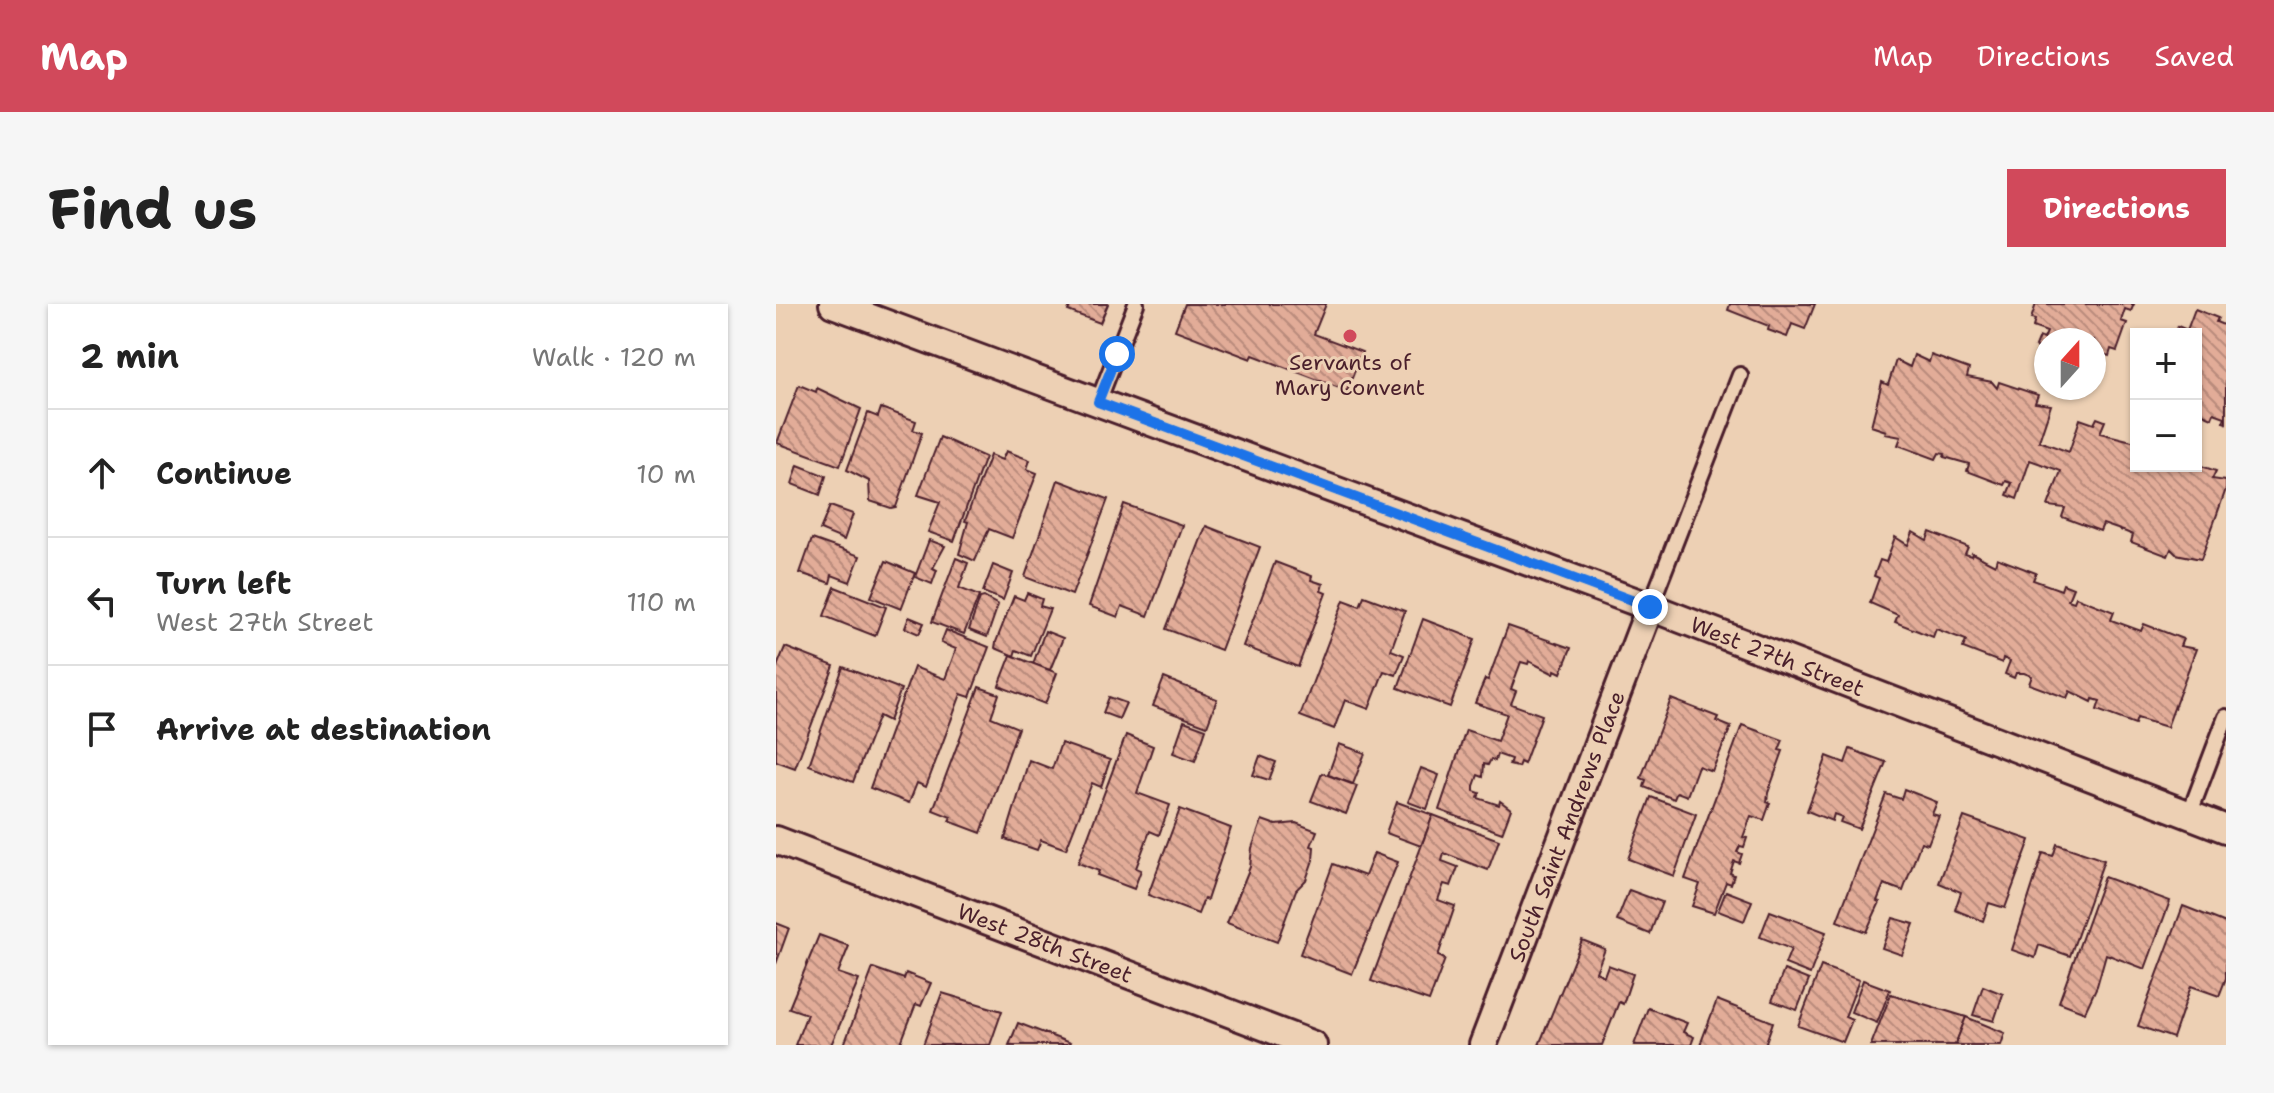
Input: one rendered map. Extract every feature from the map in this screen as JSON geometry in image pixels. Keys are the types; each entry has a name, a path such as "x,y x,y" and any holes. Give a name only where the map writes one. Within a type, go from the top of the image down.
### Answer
{"street":[{"name":"West 27th Street","path":"833,304 1650,607 2226,829"},
{"name":"South Saint Andrews Place","path":"1483,1045 1650,607"},
{"name":"West 28th Street","path":"776,840 1313,1045"}],"lane":[{"path":"1098,402 1136,304"},
{"path":"1650,607 1740,375"},
{"path":"2189,815 2226,717"}],"building":[{"path":"1071,304 1108,304 1100,323 1068,311"},
{"path":"1185,304 1326,304 1314,334 1362,352 1347,391 1253,355 1251,359 1175,330"},
{"path":"1730,304 1815,304 1805,329 1792,324 1787,337 1768,330 1769,326 1728,310"},
{"path":"2036,304 2134,304 2131,311 2125,309 2121,321 2127,323 2117,351 2111,349 2109,356 2106,355 2106,328 2036,328 2033,327 2035,320 2031,319"},
{"path":"2195,309 2218,318 2216,322 2226,326 2226,423 2223,422 2225,417 2214,413 2212,418 2202,414 2202,328 2188,328"},
{"path":"1914,355 1929,362 1931,355 1969,369 1967,377 1992,382 1997,388 1999,382 2034,394 2035,403 2051,405 2039,441 2069,452 2080,419 2094,424 2097,418 2105,421 2100,433 2130,440 2130,472 2202,472 2202,466 2216,471 2212,479 2226,481 2226,489 2201,559 2176,554 2171,549 2168,556 2131,542 2133,535 2126,532 2103,524 2100,531 2062,517 2065,508 2048,506 2061,471 2030,460 2017,499 2007,495 2012,483 2006,481 2004,485 1967,471 1969,464 1944,457 1945,454 1939,453 1936,459 1898,445 1901,437 1885,434 1886,431 1871,426 1882,382 1888,385 1896,360 1910,367"},
{"path":"799,385 816,392 817,388 861,409 840,466 777,443"},
{"path":"881,408 916,421 913,430 922,433 896,507 891,508 870,501 869,481 847,470 868,413 878,417"},
{"path":"940,437 985,457 954,541 928,532 940,502 918,495"},
{"path":"1006,451 1030,460 1027,469 1037,473 1012,538 989,529 975,561 959,554 968,522 965,521 990,455 1002,460"},
{"path":"798,465 826,476 820,495 792,484"},
{"path":"1058,480 1108,499 1072,595 1025,577"},
{"path":"1124,504 1182,525 1148,616 1122,606 1118,617 1089,606"},
{"path":"830,506 853,514 844,540 820,530"},
{"path":"1206,526 1260,547 1221,650 1166,629"},
{"path":"1913,532 1927,540 1930,532 1968,547 1965,554 1971,556 1972,553 1995,565 1997,558 2036,573 2033,580 2061,590 2063,584 2073,588 2068,600 2074,602 2076,597 2114,612 2111,620 2141,631 2144,624 2183,639 2180,646 2196,649 2167,727 2137,718 2135,724 2097,710 2100,701 2093,699 2092,702 2070,691 2067,698 2029,684 2032,676 2024,673 2016,673 2014,678 2005,674 2010,661 2003,658 2002,663 1963,648 1966,640 1936,629 1933,637 1895,622 1898,615 1870,603 1879,578 1874,576 1880,560 1886,562 1895,537 1908,545"},
{"path":"812,539 860,556 850,582 832,575 830,583 800,573"},
{"path":"929,540 945,546 933,568 937,570 932,584 915,577"},
{"path":"956,558 968,563 959,588 979,596 964,634 932,622"},
{"path":"886,561 915,573 901,609 871,597"},
{"path":"1275,562 1312,576 1311,580 1323,584 1321,591 1326,593 1298,667 1243,646"},
{"path":"993,565 1013,573 1003,600 983,592"},
{"path":"835,587 886,607 875,636 824,616"},
{"path":"1027,593 1042,599 1040,606 1050,609 1031,656 1016,650 1014,656 995,648 996,642 1014,596 1024,600"},
{"path":"1364,596 1405,611 1391,650 1404,655 1396,675 1384,671 1369,709 1345,700 1334,729 1300,716 1344,600 1360,606"},
{"path":"980,598 998,605 987,637 969,630"},
{"path":"909,617 924,623 919,634 905,628"},
{"path":"1423,619 1475,639 1450,707 1398,688"},
{"path":"1508,626 1571,648 1561,673 1555,670 1554,674 1529,661 1528,664 1521,662 1511,689 1516,691 1511,704 1542,715 1524,764 1520,762 1518,767 1509,765 1511,759 1497,754 1495,761 1491,759 1488,765 1484,764 1483,777 1478,775 1474,791 1480,793 1478,798 1499,805 1500,801 1511,809 1502,833 1439,810 1466,730 1497,741 1507,714 1475,703 1485,679 1488,680"},
{"path":"946,630 989,647 970,697 961,694 926,787 917,783 909,803 870,788 914,667 945,679 956,649 941,643"},
{"path":"1045,631 1063,638 1050,670 1033,664"},
{"path":"785,647 834,666 795,768 776,761 776,669"},
{"path":"1011,655 1057,673 1045,704 999,686"},
{"path":"843,667 901,689 889,721 879,716 853,782 809,765"},
{"path":"1164,678 1217,699 1207,726 1153,706"},
{"path":"979,687 999,694 991,717 1018,728 981,833 949,821 951,817 933,810"},
{"path":"1109,697 1126,703 1119,719 1103,713"},
{"path":"1671,699 1718,717 1716,721 1731,727 1712,771 1698,766 1687,796 1677,792 1674,799 1644,787 1646,780 1641,778"},
{"path":"1184,721 1206,729 1195,761 1173,753"},
{"path":"1742,725 1783,740 1779,750 1783,751 1768,793 1767,802 1770,803 1764,820 1751,816 1743,837 1747,838 1744,847 1740,846 1737,852 1742,854 1739,863 1734,861 1730,873 1734,875 1731,884 1726,882 1714,913 1692,906 1700,884 1685,879"},
{"path":"1126,735 1153,746 1137,793 1170,805 1159,835 1150,831 1136,868 1141,870 1134,889 1097,875 1099,871 1078,863"},
{"path":"1061,743 1110,760 1101,787 1092,783 1066,849 1041,840 1037,850 1005,839 1029,760 1052,769"},
{"path":"1339,744 1365,753 1353,784 1328,775"},
{"path":"1850,749 1886,762 1859,829 1840,822 1842,817 1834,814 1832,821 1807,811 1827,756 1845,763"},
{"path":"1260,756 1276,762 1269,780 1253,775"},
{"path":"1421,768 1439,775 1427,809 1408,802"},
{"path":"1322,773 1357,786 1346,814 1311,801"},
{"path":"1904,789 1937,802 1932,814 1939,816 1928,844 1921,842 1903,891 1884,884 1877,901 1880,902 1866,932 1837,921 1886,794 1901,799"},
{"path":"1651,797 1696,814 1674,876 1628,859"},
{"path":"1397,802 1433,815 1421,846 1386,833"},
{"path":"1180,809 1231,828 1207,900 1204,899 1198,914 1148,895"},
{"path":"1433,815 1499,840 1488,870 1444,853 1442,861 1458,867 1451,886 1444,884 1438,900 1455,906 1438,956 1445,959 1429,1001 1371,981"},
{"path":"1964,817 2030,840 2005,908 1989,903 1983,921 1955,910 1961,892 1939,883"},
{"path":"1262,820 1276,825 1296,823 1317,831 1311,846 1314,847 1313,860 1306,880 1296,890 1277,942 1227,923 1250,867 1252,848"},
{"path":"2057,844 2104,860 2070,956 2039,945 2035,958 2012,950 2043,853 2053,856"},
{"path":"1374,853 1398,862 1352,974 1300,954 1333,864 1365,876"},
{"path":"2104,877 2170,901 2145,969 2106,954 2097,986 2085,1012 2059,1002"},
{"path":"1629,890 1662,902 1650,934 1617,921"},
{"path":"1726,891 1752,901 1744,921 1718,911"},
{"path":"2183,906 2226,923 2226,978 2219,996 2191,986 2173,1038 2138,1026"},
{"path":"1770,911 1826,932 1810,974 1785,964 1791,949 1760,937"},
{"path":"1893,918 1914,924 1902,955 1882,948"},
{"path":"776,923 789,928 776,964"},
{"path":"819,935 849,946 838,973 859,980 831,1045 795,1045 807,1014 789,1008"},
{"path":"1582,940 1605,949 1596,972 1604,976 1608,965 1633,974 1623,1004 1619,1002 1602,1045 1539,1045"},
{"path":"1821,966 1859,980 1845,1017 1852,1020 1843,1042 1798,1026"},
{"path":"873,968 904,979 906,973 931,983 921,1006 916,1004 900,1045 844,1045"},
{"path":"1784,970 1809,980 1797,1010 1772,1001"},
{"path":"1863,980 1890,990 1877,1023 1851,1012"},
{"path":"1983,986 2003,994 1994,1021 1973,1015"},
{"path":"942,993 1002,1011 990,1045 923,1045"},
{"path":"1891,994 1966,1017 1955,1045 1871,1045"},
{"path":"1717,1000 1773,1022 1766,1042 1769,1045 1700,1045"},
{"path":"1648,1008 1687,1023 1683,1032 1694,1037 1691,1045 1634,1045"},
{"path":"1966,1017 2005,1033 2001,1045 1955,1045"},
{"path":"1018,1023 1070,1043 1009,1045"}],"place":[{"name":"Servants of Mary Convent","path":"1350,336"}],"route":[{"path":"1117,354 1098,402 1650,607"}]}
